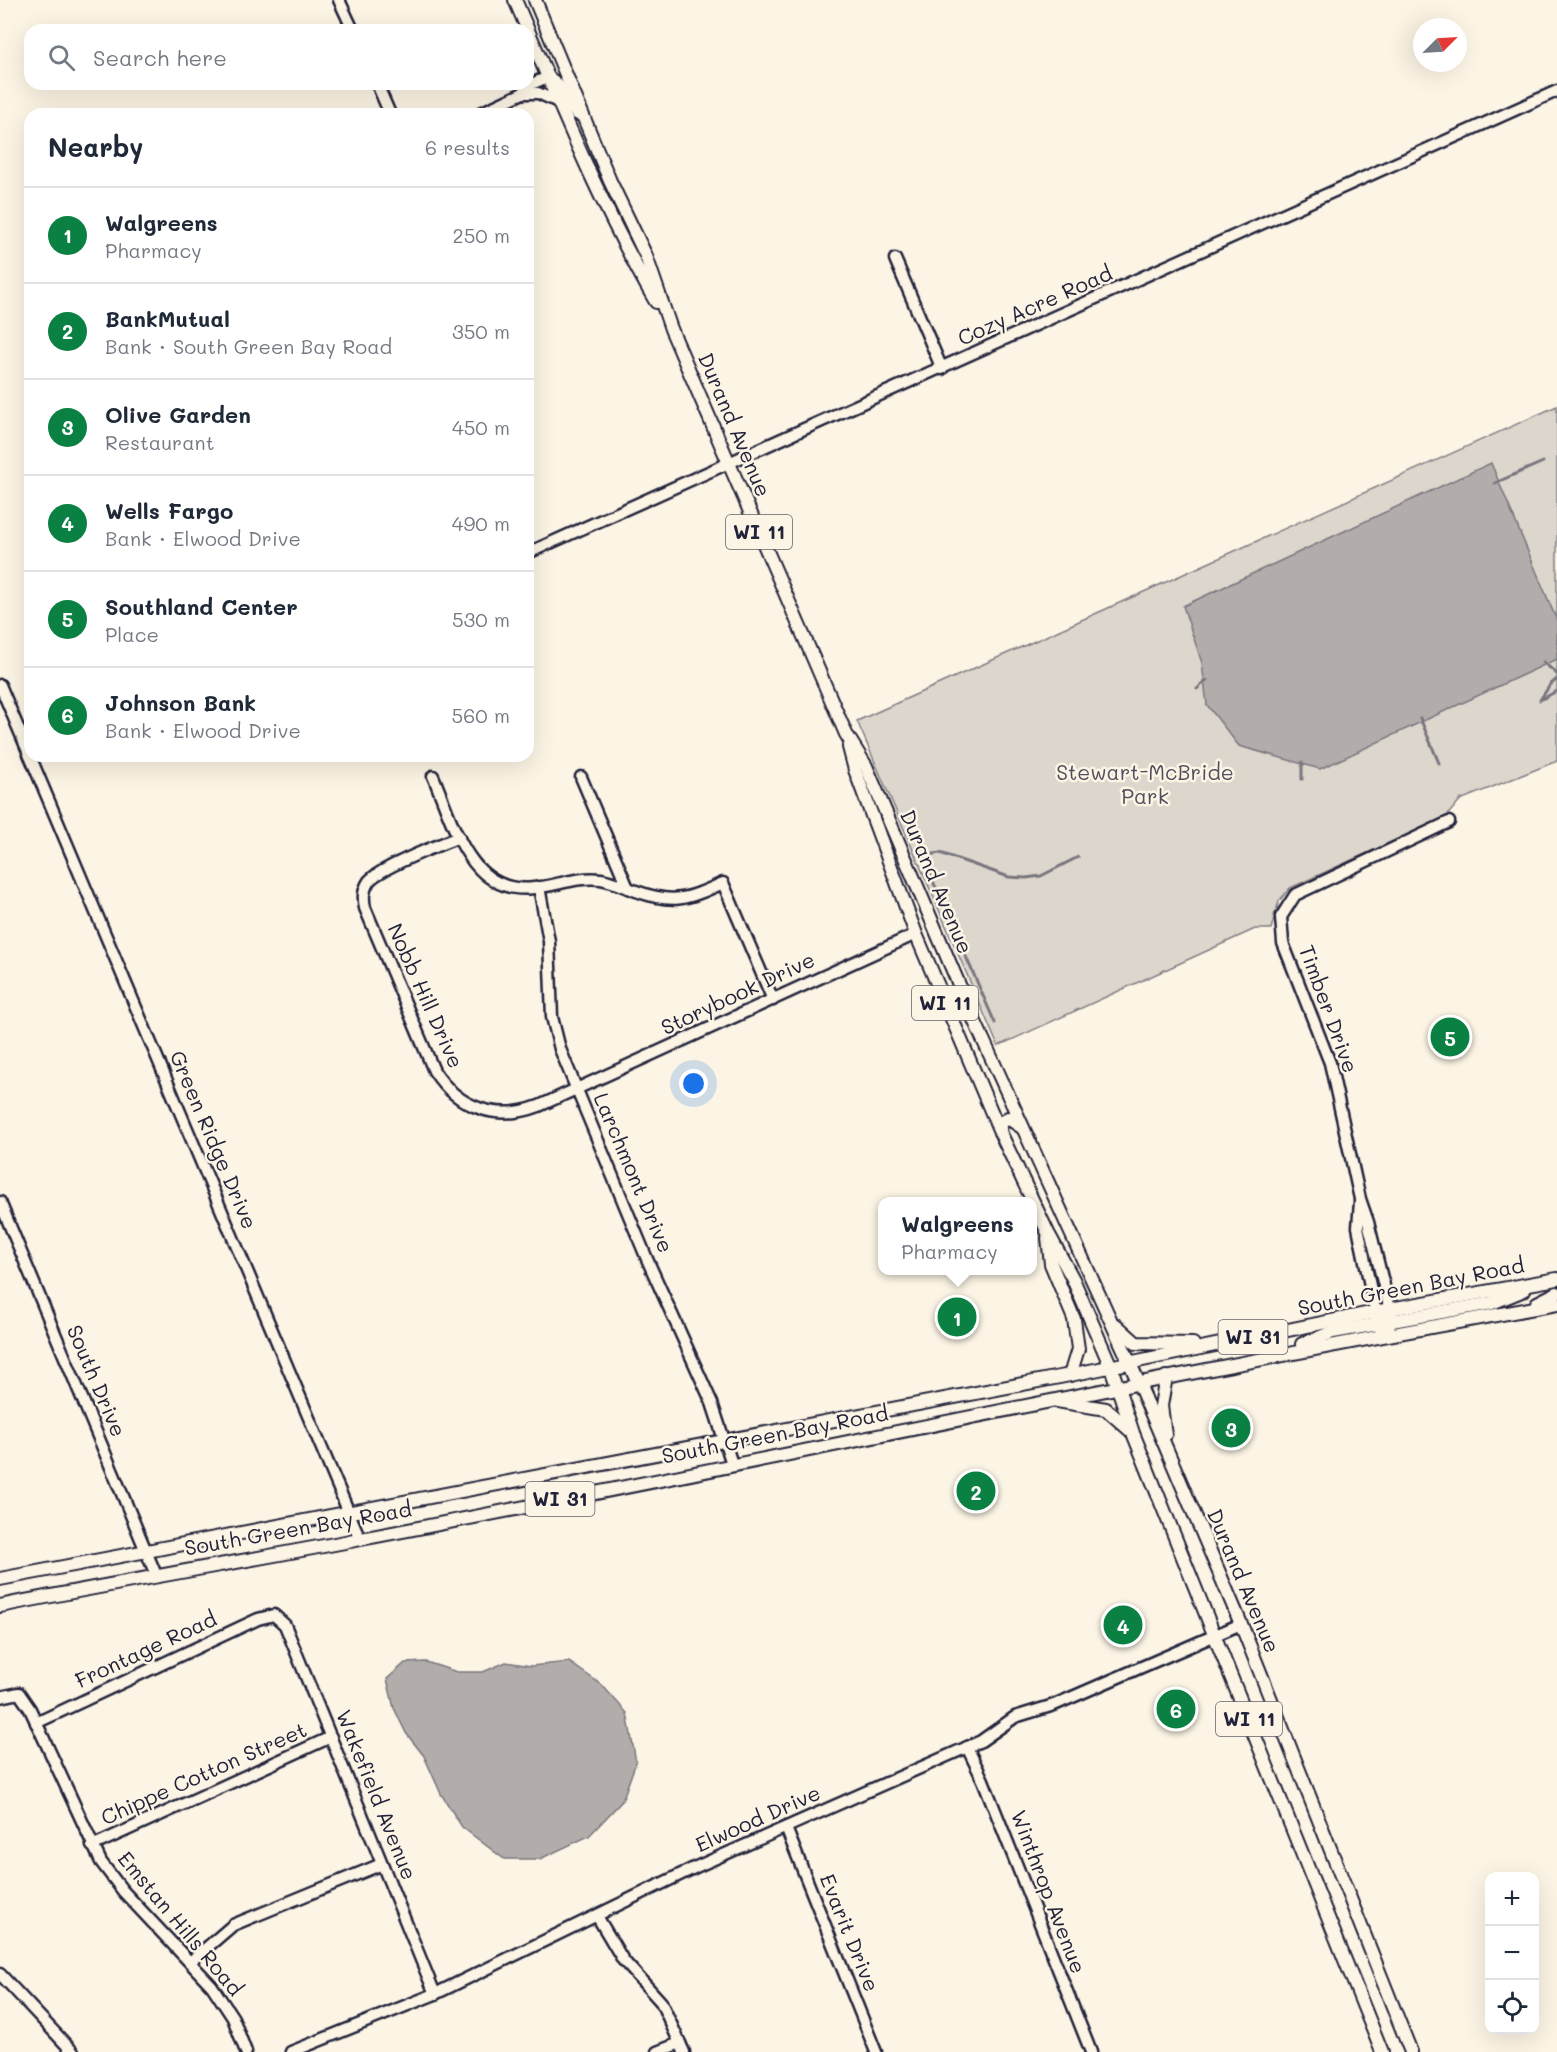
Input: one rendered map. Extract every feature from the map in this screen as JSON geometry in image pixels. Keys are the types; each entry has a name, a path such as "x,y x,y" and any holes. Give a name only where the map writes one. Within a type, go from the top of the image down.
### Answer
{"main road":[{"name":"Durand Avenue","path":"516,0 526,24"},
{"name":"Durand Avenue","path":"535,0 585,121 646,256 671,329 846,734 866,766 1002,1080 1130,1363 1241,1624 1411,2052"},
{"name":"Durand Avenue","path":"534,43 558,102 633,262 671,329"},
{"path":"548,77 559,84 570,106 585,121"},
{"name":"Durand Avenue","path":"846,734 855,770 916,934 1000,1132 1030,1197"},
{"path":"975,1072 1002,1080"},
{"path":"1000,1132 1001,1123 1008,1118 1027,1131"},
{"name":"Durand Avenue","path":"1037,1212 1073,1279 1111,1367 1133,1433 1382,2052"},
{"path":"1047,1233 1051,1264 1074,1319 1078,1349 1070,1375"},
{"name":"South Green Bay Road","path":"0,1579 529,1479 724,1439 1070,1375 1224,1343 1377,1324 1553,1280"},
{"path":"1522,1310 1557,1293"},
{"name":"South Green Bay Road","path":"0,1605 360,1539 1266,1357 1392,1321 1522,1310 1557,1304"},
{"path":"1110,1318 1136,1343 1224,1343"},
{"path":"1166,1377 1161,1406 1167,1451"},
{"path":"1050,1400 1106,1409 1133,1433"}],"street":[{"path":"339,0 350,24"},
{"path":"534,83 548,77"},
{"path":"380,90 387,108"},
{"path":"491,108 526,90"},
{"name":"Cozy Acre Road","path":"534,550 1557,92"},
{"path":"523,93 538,93 558,102"},
{"path":"895,259 942,369"},
{"name":"Green Ridge Drive","path":"0,685 24,742"},
{"name":"Green Ridge Drive","path":"33,762 360,1539"},
{"path":"433,776 472,862 489,878 509,887 538,887 592,878 655,898 674,900 694,896 723,883 773,1000"},
{"path":"581,777 628,888"},
{"name":"Timber Drive","path":"1392,1321 1368,1222 1360,1199 1330,1063 1283,943 1281,917 1295,895 1302,891 1449,822"},
{"name":"Nobb Hill Drive","path":"459,837 378,873 367,884 363,898 365,908 434,1071 457,1097 489,1112 510,1113 531,1110 576,1089"},
{"name":"Larchmont Drive","path":"538,887 549,941 554,1025 560,1049 712,1404 732,1464"},
{"name":"Storybook Drive","path":"576,1089 916,934"},
{"name":"Timber Drive","path":"1360,1199 1358,1227 1377,1324"},
{"name":"South Drive","path":"0,1202 156,1575"},
{"name":"Frontage Road","path":"36,1723 258,1619 274,1616"},
{"name":"Wakefield Avenue","path":"274,1616 285,1625 435,1994"},
{"name":"Elwood Drive","path":"291,2052 435,1994 786,1828 967,1747 1015,1717 1054,1705 1241,1624"},
{"name":"Emstan Hills Road","path":"0,1697 19,1693 36,1723 93,1846 111,1877 223,2001 246,2052"},
{"name":"Chippe Cotton Street","path":"93,1846 331,1737"},
{"name":"Winthrop Avenue","path":"967,1747 983,1780 1091,2052"},
{"name":"Evarit Drive","path":"786,1828 876,2052"},
{"path":"190,1962 233,1925 382,1864"},
{"path":"597,1916 623,1960 661,2002 682,2047 657,2052"},
{"path":"0,1974 73,2052"}],"green space":[{"name":"Stewart-McBride Park","path":"1557,406 1557,761 1460,800 1446,817 1290,888 1279,901 1271,929 1255,929 998,1046 857,721"}],"shaded area":[{"path":"1491,463 1557,621 1557,659 1320,769 1239,746 1207,705 1202,663 1183,606"},
{"path":"426,1662 457,1672 483,1672 506,1662 531,1666 569,1662 602,1685 627,1713 636,1762 622,1801 589,1836 540,1859 504,1859 462,1827 441,1794 424,1756 406,1733 394,1708 387,1679 405,1663"}],"waterway":[{"path":"1495,483 1543,462"},
{"path":"1543,662 1557,674"},
{"path":"1557,679 1540,700 1557,691"},
{"path":"1197,689 1207,680"},
{"path":"1420,718 1439,763"},
{"path":"1302,762 1302,779"},
{"path":"995,1023 922,856 940,853 1009,877 1026,878 1041,876 1078,857"}],"place":[{"name":"Southland Center","path":"1450,1037"},
{"name":"Walgreens","path":"957,1317"},
{"name":"Olive Garden","path":"1231,1428"},
{"name":"BankMutual","path":"976,1491"},
{"name":"Wells Fargo","path":"1123,1625"},
{"name":"Johnson Bank","path":"1176,1709"}]}
